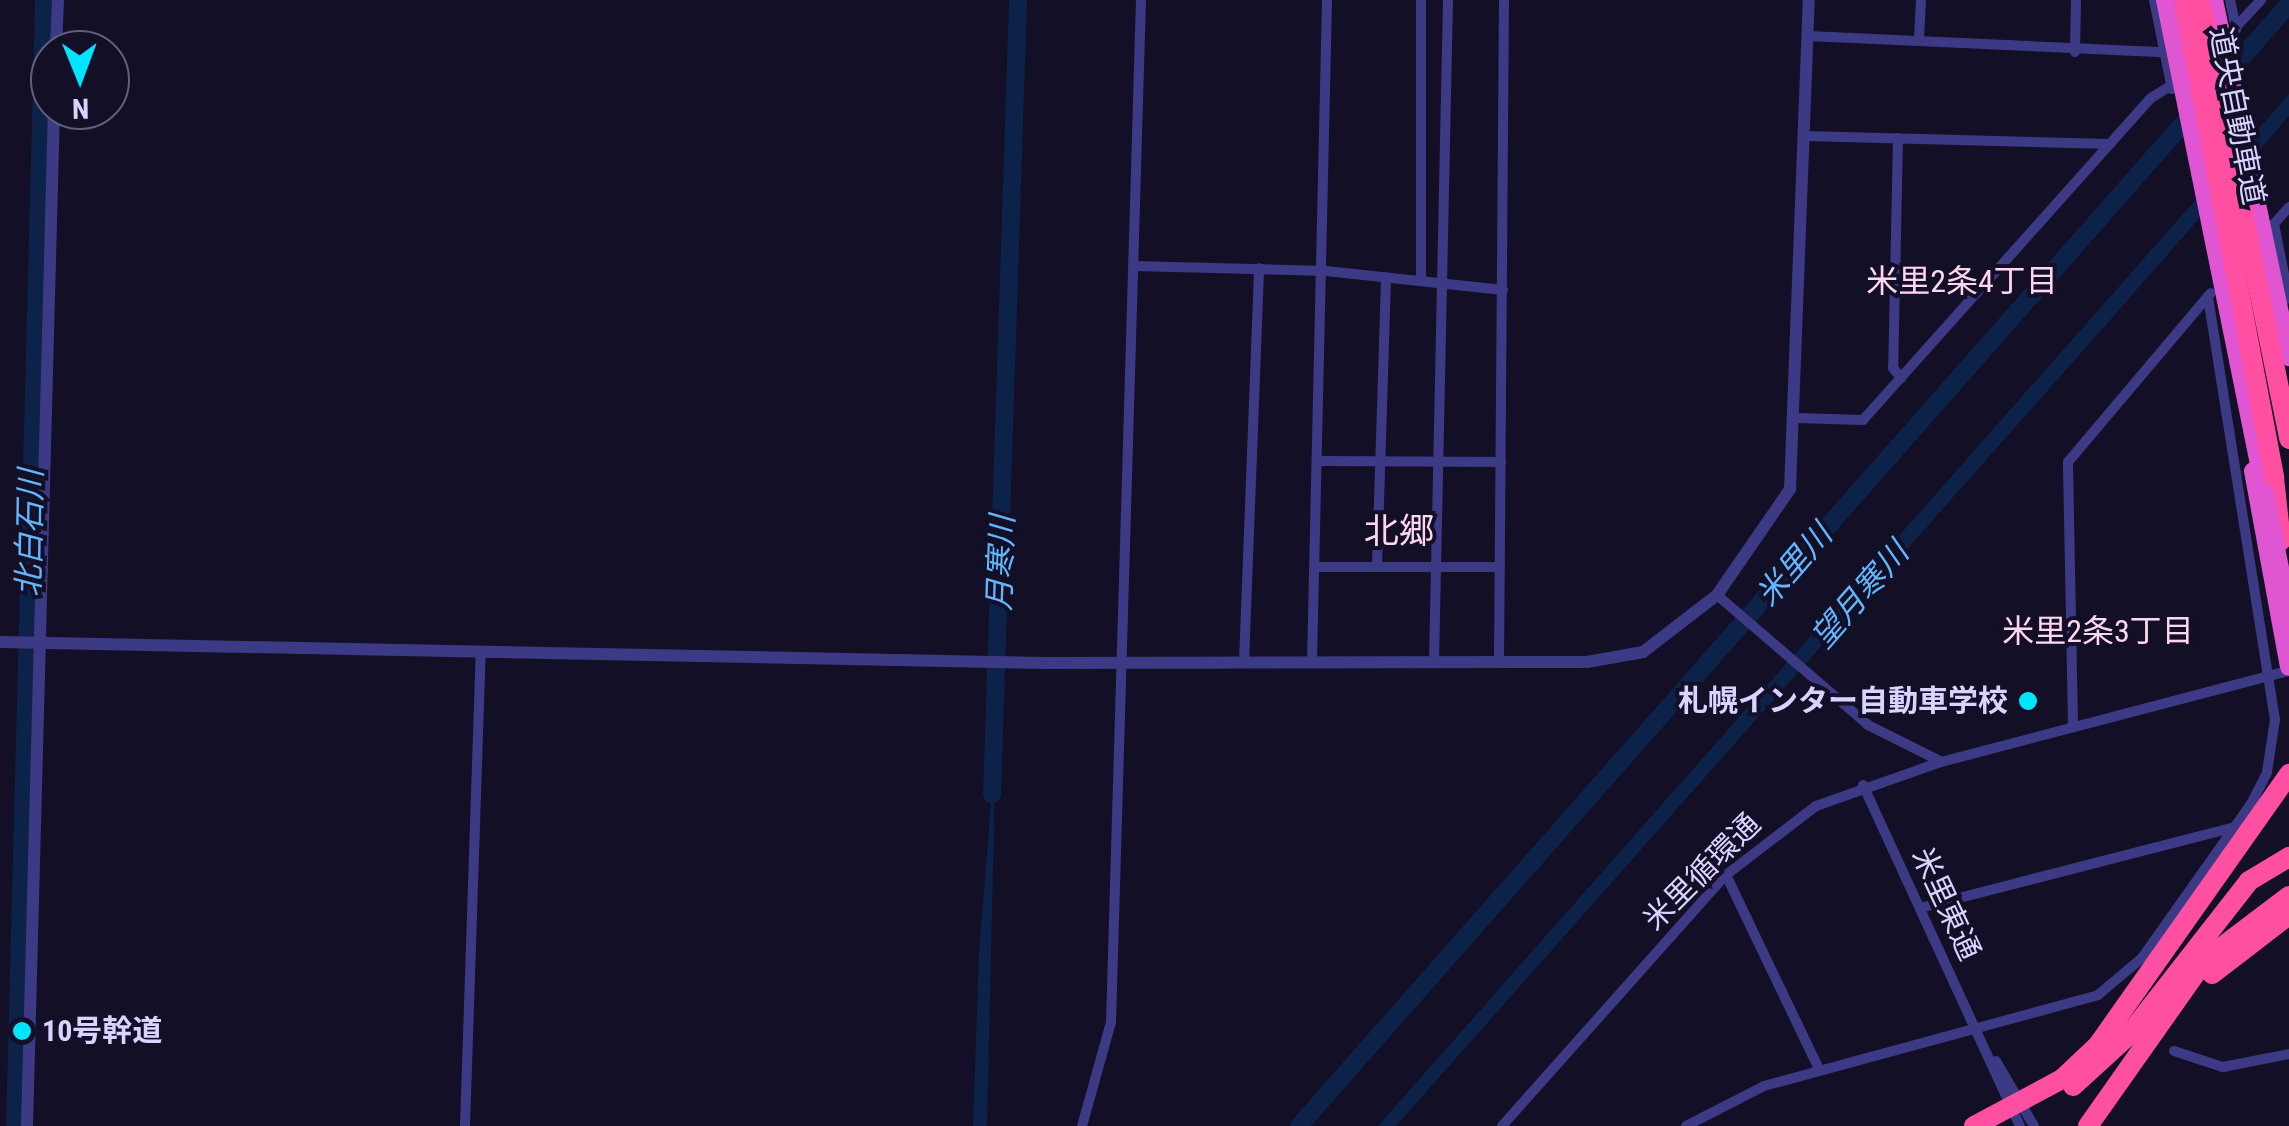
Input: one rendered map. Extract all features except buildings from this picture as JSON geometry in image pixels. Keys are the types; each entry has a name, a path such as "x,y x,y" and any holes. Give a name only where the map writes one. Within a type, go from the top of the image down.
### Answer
{"highway":[{"path":"2165,0 2289,612"},
{"name":"道央自動車道","path":"2184,0 2274,478 2289,538"},
{"name":"道央自動車道","path":"2200,0 2289,439"},
{"path":"2214,0 2289,357"},
{"path":"2246,410 2260,525 2289,669"},
{"path":"2274,478 2289,598"},
{"path":"1974,1126 2082,1063 2289,774"},
{"path":"1996,1126 2111,1056 2224,904 2289,857"},
{"path":"2088,1126 2206,959 2289,896"},
{"path":"2104,1126 2216,968 2289,915"}],"street":[{"path":"57,30 58,0"},
{"path":"1082,1126 1111,1022 1118,663 1141,0"},
{"path":"1312,662 1320,567 1327,0"},
{"path":"1421,0 1421,281"},
{"path":"1434,663 1446,284 1448,0"},
{"path":"1499,662 1504,0"},
{"path":"0,642 1118,663 1499,662 1643,652 1716,595 1790,490 1798,418 1809,0"},
{"path":"1919,38 1921,0"},
{"path":"2075,52 2076,0"},
{"path":"2154,0 2172,88"},
{"path":"2230,0 2236,29"},
{"path":"1798,418 1862,420 2110,144 2236,29 2261,0"},
{"path":"1808,36 1919,38 2075,52 2164,52"},
{"path":"28,1126 36,643 53,130"},
{"path":"1805,136 2110,144"},
{"path":"1898,138 1893,368 1902,378"},
{"path":"2073,725 2068,462 2289,207"},
{"path":"2274,224 2289,299"},
{"path":"1134,266 1326,270 1503,290"},
{"path":"1244,662 1259,268"},
{"path":"1377,566 1386,277"},
{"path":"1686,1126 1739,1094 2098,994 2142,958 2236,827 2274,746 2208,296"},
{"path":"1322,461 1501,462"},
{"path":"1320,567 1500,567"},
{"path":"1716,595 1821,688 1941,762"},
{"path":"465,1126 481,652"},
{"name":"米里循環通","path":"1502,1126 1726,874 1774,832 1862,785 2289,669"},
{"name":"米里東通","path":"1862,785 2020,1126"},
{"path":"1920,908 2236,827"},
{"path":"1726,874 1820,1070"},
{"path":"2098,994 2146,1032"},
{"name":"米里東通","path":"1984,1044 2034,1126"},
{"path":"2174,1051 2223,1067 2289,1054"}],"water":[{"name":"望月寒川","path":"2289,94 2289,116 2104,327 1396,1126 1378,1126"},
{"path":"996,740 987,1126 973,1126 979,953"}],"waterway":[{"name":"北白石川","path":"15,1126 44,0"},
{"name":"月寒川","path":"992,794 1018,0"},
{"name":"米里川","path":"2223,79 2289,4"},
{"name":"米里川","path":"1299,1126 2196,109"}],"place":[{"name":"札幌インター自動車学校","path":"2028,701"},
{"name":"10号幹道","path":"22,1031"}],"district":[{"name":"米里2条4丁目","path":"1962,281"},
{"name":"北郷","path":"1399,532"},
{"name":"米里2条3丁目","path":"2098,631"}]}
